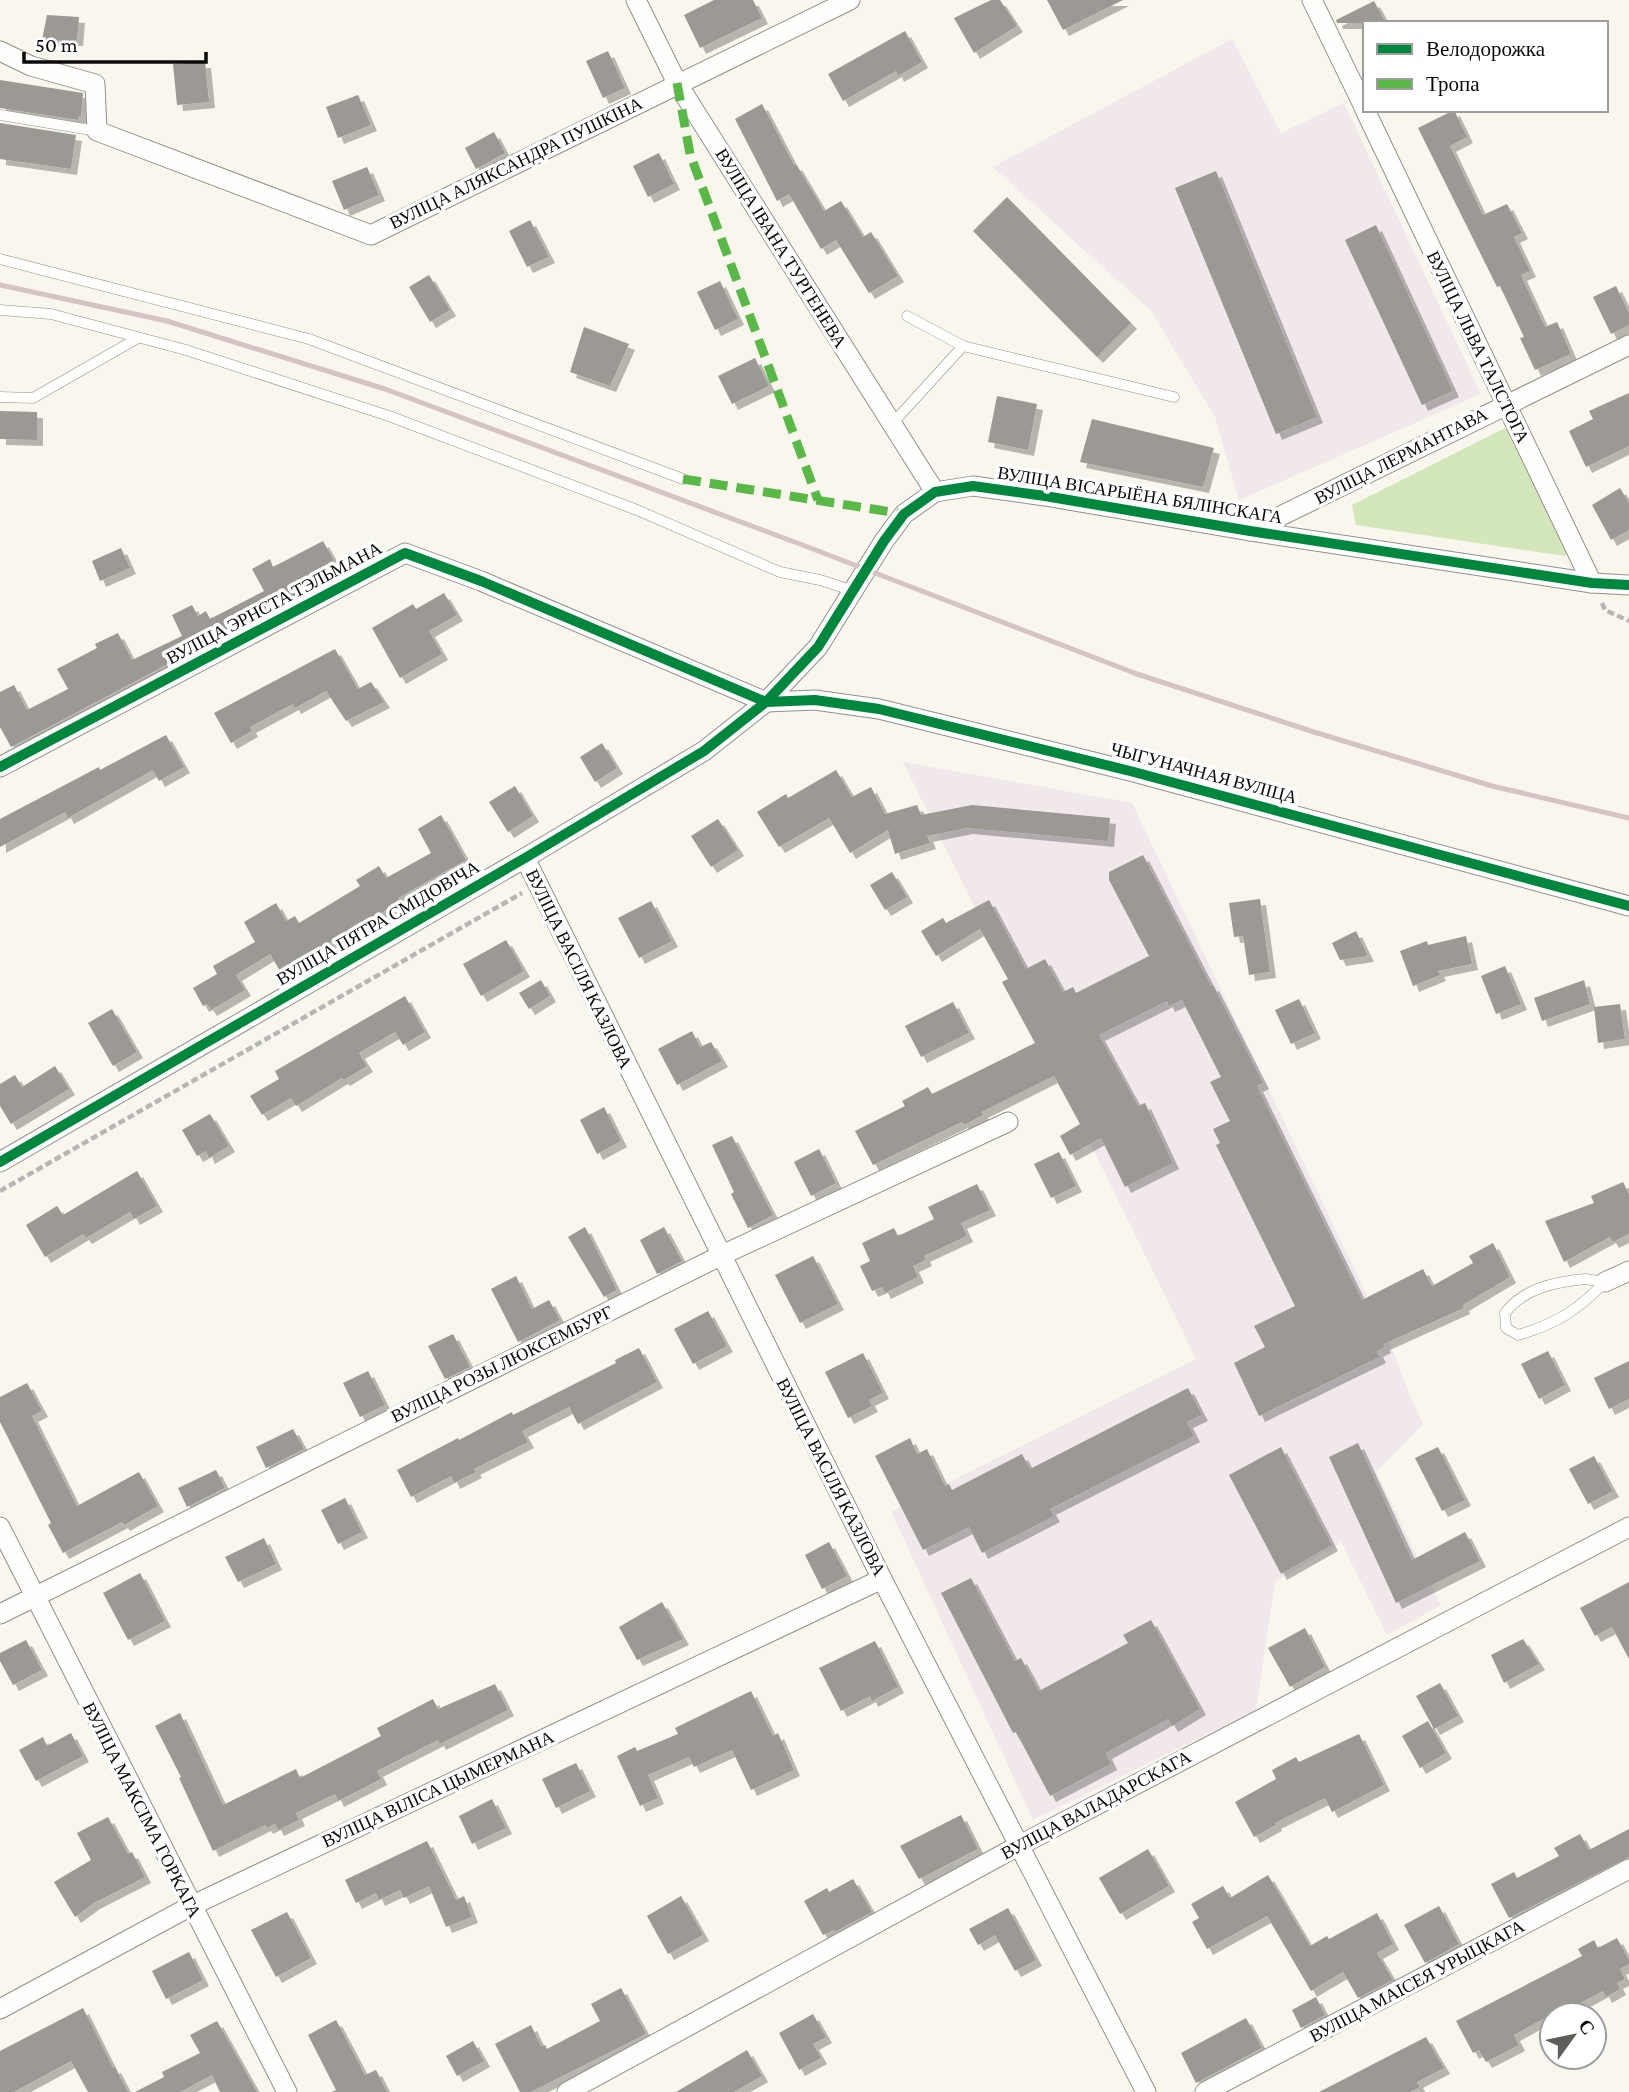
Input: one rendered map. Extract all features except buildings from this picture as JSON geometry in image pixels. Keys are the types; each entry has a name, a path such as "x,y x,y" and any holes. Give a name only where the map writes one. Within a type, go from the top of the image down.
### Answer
{"street":[{"name":"ВУЛІЦА ІВАНА ТУРГЕНЕВА","path":"636,0 677,83 935,492"},
{"name":"ВУЛІЦА АЛЯКСАНДРА ПУШКІНА","path":"97,131 371,235 850,0"},
{"name":"ВУЛІЦА ЛЬВА ТАЛСТОГА","path":"1312,0 1363,106"},
{"path":"0,51 31,66 94,84 97,131"},
{"name":"ВУЛІЦА ЛЬВА ТАЛСТОГА","path":"1366,112 1506,404 1600,584"},
{"name":"ВУЛІЦА ЛЕРМАНТАВА","path":"1250,531 1629,345"},
{"name":"ВУЛІЦА ВІСАРЫЁНА БЯЛІНСКАГА","path":"766,702 818,647 884,541 904,514 935,492 973,486 1600,584 1629,585"},
{"name":"ВУЛІЦА ЭРНСТА ТЭЛЬМАНА","path":"0,767 405,553 481,581 766,702"},
{"name":"ВУЛІЦА ВІСАРЫЁНА БЯЛІНСКАГА","path":"1600,584 1629,596"},
{"name":"ЧЫГУНАЧНАЯ ВУЛІЦА","path":"766,702 815,700 879,709 1134,772 1629,906"},
{"name":"ВУЛІЦА ПЯТРА СМІДОВІЧА","path":"0,1162 525,858 704,751 766,702"},
{"name":"ВУЛІЦА ВАСІЛЯ КАЗЛОВА","path":"525,858 882,1579 1146,2092"},
{"name":"ВУЛІЦА РОЗЫ ЛЮКСЕМБУРГ","path":"0,1614 720,1256 1008,1122"},
{"path":"1605,1282 1629,1271"},
{"name":"ВУЛІЦА МАКСІМА ГОРКАГА","path":"0,1527 287,2092"},
{"name":"ВУЛІЦА ВАЛАДАРСКАГА","path":"567,2092 1018,1846 1629,1527"},
{"name":"ВУЛІЦА ВІЛІСА ЦЫМЕРМАНА","path":"0,2009 191,1906 882,1579"},
{"name":"ВУЛІЦА МАІСЕЯ УРЫЦКАГА","path":"1205,2092 1629,1869"}],"lane":[{"path":"0,115 97,131"},
{"path":"0,259 309,339 683,479"},
{"path":"0,310 51,314 186,351 389,416 637,510 780,572 820,580 854,591"},
{"path":"907,316 963,346 1174,397"},
{"path":"0,397 33,398 138,338"},
{"path":"892,425 963,346"},
{"path":"1585,1279 1605,1282 1587,1301 1558,1320 1518,1335 1506,1328 1505,1314 1513,1303 1536,1289 1585,1279"}],"path":[{"path":"0,1191 512,898"}],"shaded area":[{"path":"1232,39 1281,133 1344,103 1481,394 1239,500 1215,417 1151,311 993,167"},
{"path":"903,762 1132,803 1391,1346 1423,1424 1376,1472 1441,1605 1387,1635 1341,1542 1275,1582 1256,1710 1033,1820 891,1511 1196,1359"}],"green space":[{"path":"1505,428 1515,436 1571,550 1565,556 1356,525 1352,505"}],"railway":[{"path":"0,285 167,321 385,389 800,544 1137,674 1492,786 1629,818"}],"marked path":[{"path":"677,83 690,154 818,500"},
{"path":"683,479 904,514"}],"cycle path":[{"path":"0,1162 525,858 704,751 766,702 818,647 884,541 904,514 935,492 973,486 1592,583 1629,585"},
{"path":"0,767 405,553 481,581 766,702 815,700 879,709 1134,772 1629,906"}]}
